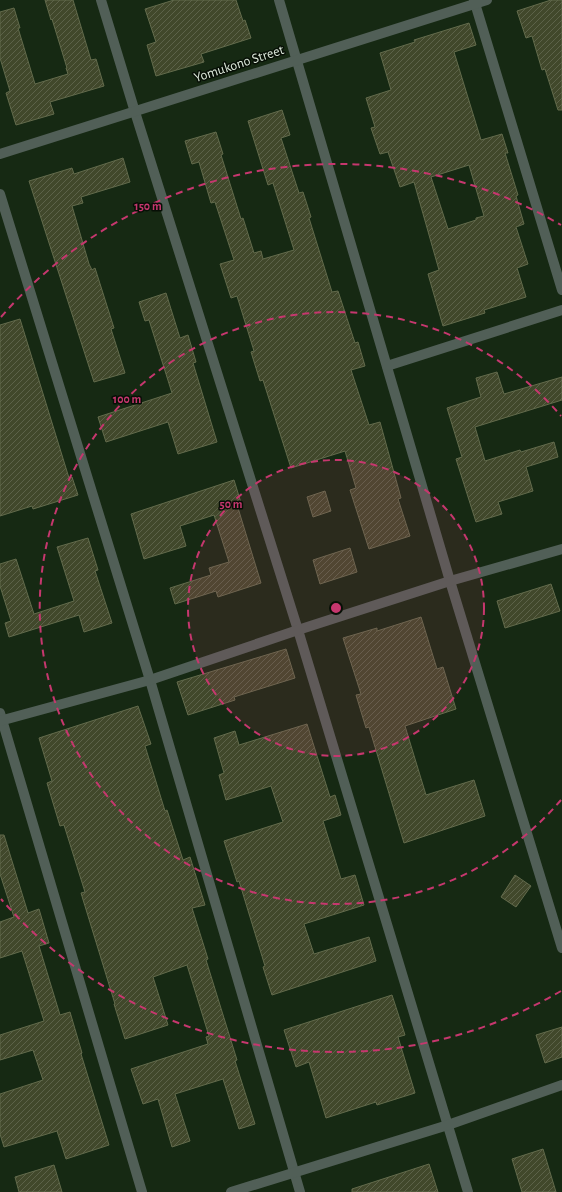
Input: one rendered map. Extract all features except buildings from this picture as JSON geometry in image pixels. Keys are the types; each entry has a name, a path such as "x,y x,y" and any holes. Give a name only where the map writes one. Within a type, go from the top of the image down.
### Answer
{"street":[{"path":"101,0 298,630 468,1192"},
{"path":"279,0 450,581 562,948"},
{"name":"Yomukono Street","path":"0,154 475,2 487,0"},
{"path":"475,2 562,290"},
{"path":"0,194 150,680 300,1192"},
{"path":"387,366 562,310"},
{"path":"142,1192 1,718 150,680 450,581 562,549"},
{"path":"231,1192 448,1125 562,1085"}]}
